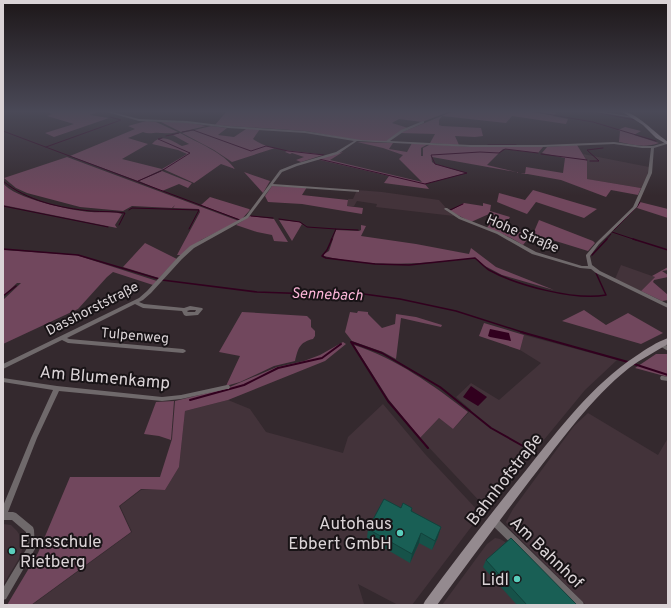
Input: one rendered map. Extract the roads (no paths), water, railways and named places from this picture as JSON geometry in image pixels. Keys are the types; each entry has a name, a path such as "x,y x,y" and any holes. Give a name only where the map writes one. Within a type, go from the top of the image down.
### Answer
{"main road":[{"name":"Bahnhofstraße","path":"429,605 492,520 569,422 597,391 612,378 631,363 664,342"}],"street":[{"path":"347,139 470,146 549,146 614,142 642,147 653,147 667,144"},
{"path":"387,142 391,139"},
{"name":"Dasshorststraße","path":"3,367 134,302 145,295 192,247 247,217 277,175 288,167 337,152 356,141"},
{"path":"593,268 588,260 590,254 635,207 650,173 653,147"},
{"path":"270,184 358,191"},
{"name":"Hohe Straße","path":"446,209 460,218 498,233 534,253 582,267 593,268 668,306"},
{"path":"134,302 143,306 184,310"},
{"name":"Tulpenweg","path":"62,338 68,341 183,351"},
{"path":"664,342 668,349"},
{"name":"Am Blumenkamp","path":"3,380 57,388 162,399 181,397 227,386"},
{"path":"3,596 31,549 30,530 13,516 3,516 34,438 57,388"},
{"name":"Am Bahnhof","path":"492,520 580,605"}],"waterway":[{"path":"25,139 240,220"},
{"path":"46,147 67,139"},
{"path":"159,139 190,153 163,170"},
{"path":"219,139 251,151 266,146 288,151 324,155"},
{"path":"651,139 656,141"},
{"path":"488,145 516,145"},
{"path":"590,161 599,161 587,150 603,148"},
{"path":"319,159 425,184 467,173 435,164 431,155 480,152 499,153 505,149 538,153"},
{"path":"541,154 587,160"},
{"path":"138,181 161,171"},
{"path":"3,181 23,194 44,202 68,208 125,213 119,225"},
{"path":"614,230 637,207 640,202"},
{"path":"450,210 463,204"},
{"path":"3,206 108,227"},
{"path":"129,210 132,208 199,210 189,229"},
{"path":"251,216 273,218"},
{"path":"279,219 300,222 307,227 336,229"},
{"path":"331,240 336,229"},
{"path":"336,229 358,230"},
{"path":"612,232 633,239"},
{"path":"606,240 611,234"},
{"path":"332,239 327,250 322,256 326,258 375,264 409,265 475,258 487,269 501,276 530,286 562,294 578,296 606,295 596,273"},
{"path":"592,255 607,239"},
{"path":"633,239 668,250"},
{"name":"Sennebach","path":"3,249 78,255 159,279"},
{"name":"Sennebach","path":"162,280 257,292 314,294 342,291 400,299 456,311 525,333"},
{"path":"3,296 16,286"},
{"name":"Sennebach","path":"521,332 628,362"},
{"path":"428,448 388,401 351,342 382,353 440,387 491,428 530,450"},
{"path":"190,400 244,385 278,368 322,358 341,344"},
{"name":"Sennebach","path":"634,364 668,375"}],"place":[{"name":"Autohaus Ebbert GmbH","path":"400,533"},
{"name":"Emsschule Rietberg","path":"12,551"},
{"name":"Lidl","path":"517,579"}]}
